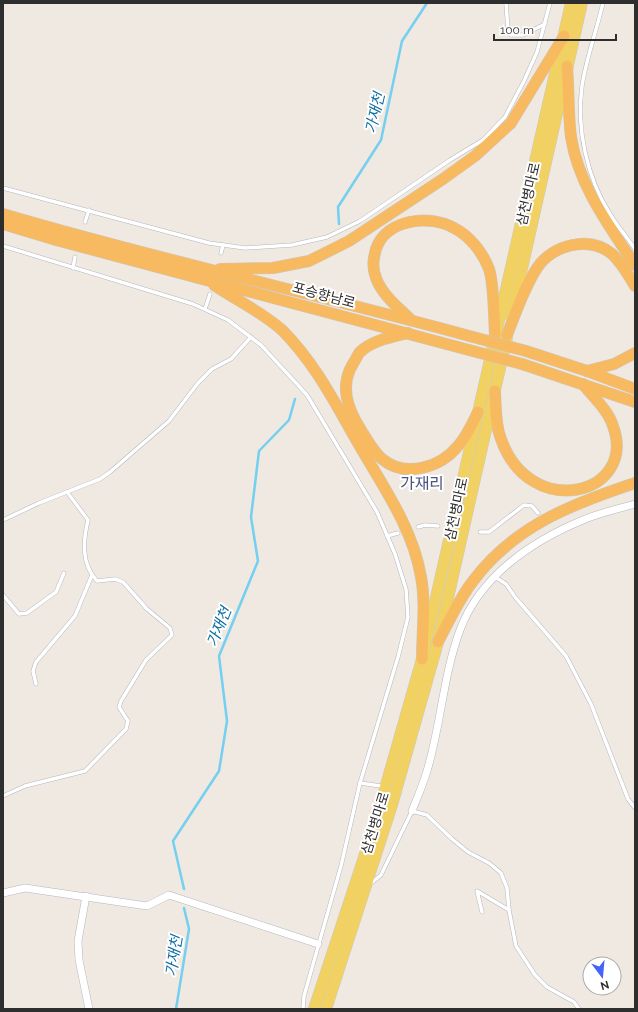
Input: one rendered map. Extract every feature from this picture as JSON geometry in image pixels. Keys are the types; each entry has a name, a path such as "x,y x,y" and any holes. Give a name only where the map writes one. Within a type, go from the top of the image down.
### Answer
{"highway":[{"path":"207,274 272,268 309,261 349,241 378,223 475,156 511,123 564,36"},
{"path":"567,66 572,137 580,168 593,198 607,223 635,265"},
{"name":"포승향남로","path":"3,214 408,333 522,364 635,402"},
{"path":"412,320 384,292 377,279 372,262 377,245 384,234 407,222 436,222 454,228 467,237 480,252 490,270 495,336"},
{"name":"포승향남로","path":"3,224 207,274 412,320 526,351 635,389"},
{"path":"507,335 529,283 538,267 551,253 564,247 585,244 602,248 620,262 635,286"},
{"path":"207,274 280,329 299,348 326,386 410,536 421,578 422,659"},
{"path":"408,333 379,340 360,352 348,371 345,384 348,406 372,449 383,459 393,465 403,468 422,468 442,459 458,447 470,430 478,412"},
{"path":"587,371 614,364 635,353"},
{"path":"495,391 496,420 501,439 513,464 520,472 539,485 553,490 566,492 593,485 612,466 616,453 616,439 613,425 606,412 584,384"},
{"path":"438,642 473,581 512,540 538,522 579,502 635,483"}],"main road":[{"name":"삼천병마로","path":"314,1009 374,827 422,659 571,3"},
{"name":"삼천병마로","path":"326,1009 392,804 438,642 582,3"}],"street":[{"path":"412,811 414,795 427,771 451,662 460,629 476,600 494,577 518,556 556,531 583,519 635,504"},
{"path":"3,892 24,888 147,906 169,895 318,944"},
{"path":"86,896 78,941 79,960 89,1009"}],"lane":[{"path":"506,3 508,30 512,34 523,34 545,24"},
{"path":"3,188 209,243 245,248 292,245 328,237 360,221 450,160 483,140 505,117 537,52 550,3"},
{"path":"603,3 582,85 580,121 585,149 594,182 609,214 635,249"},
{"path":"86,222 89,210"},
{"path":"221,253 224,245"},
{"path":"3,246 193,304 228,320 251,337 261,345 307,395 377,512 396,554 406,588 408,617 398,657 360,783 342,866 318,944 304,996 303,1009"},
{"path":"73,268 75,257"},
{"path":"205,309 210,294"},
{"path":"3,520 100,479 110,472 169,421 198,383 212,369 231,359 251,337"},
{"path":"3,796 25,786 85,771 126,729 128,721 119,707 121,701 146,660 172,635 170,628 147,609 123,582 115,579 97,580 92,575 86,561 84,547 88,520 67,492"},
{"path":"480,532 489,532 524,505 532,506 538,513"},
{"path":"418,527 425,525 438,526"},
{"path":"387,536 398,532"},
{"path":"3,595 19,614 28,613 56,592 64,573"},
{"path":"36,684 33,671 36,662 75,616 92,575"},
{"path":"494,577 506,584 514,597 566,656 591,704 628,798 635,808"},
{"path":"360,783 381,786"},
{"path":"364,890 381,875 412,811 427,815 452,839 489,863 501,873 507,888 509,910 516,946 534,975 547,987 574,1002 579,1009"},
{"path":"482,912 477,891 509,910"}],"waterway":[{"name":"가재천","path":"339,224 338,207 381,140 402,41 427,3"},
{"name":"가재천","path":"184,889 173,841 219,771 227,721 219,656 258,561 251,517 259,451 289,420 295,399"},
{"name":"가재천","path":"176,1009 189,929 184,908"}],"district":[{"name":"가재리","path":"422,483"}]}
